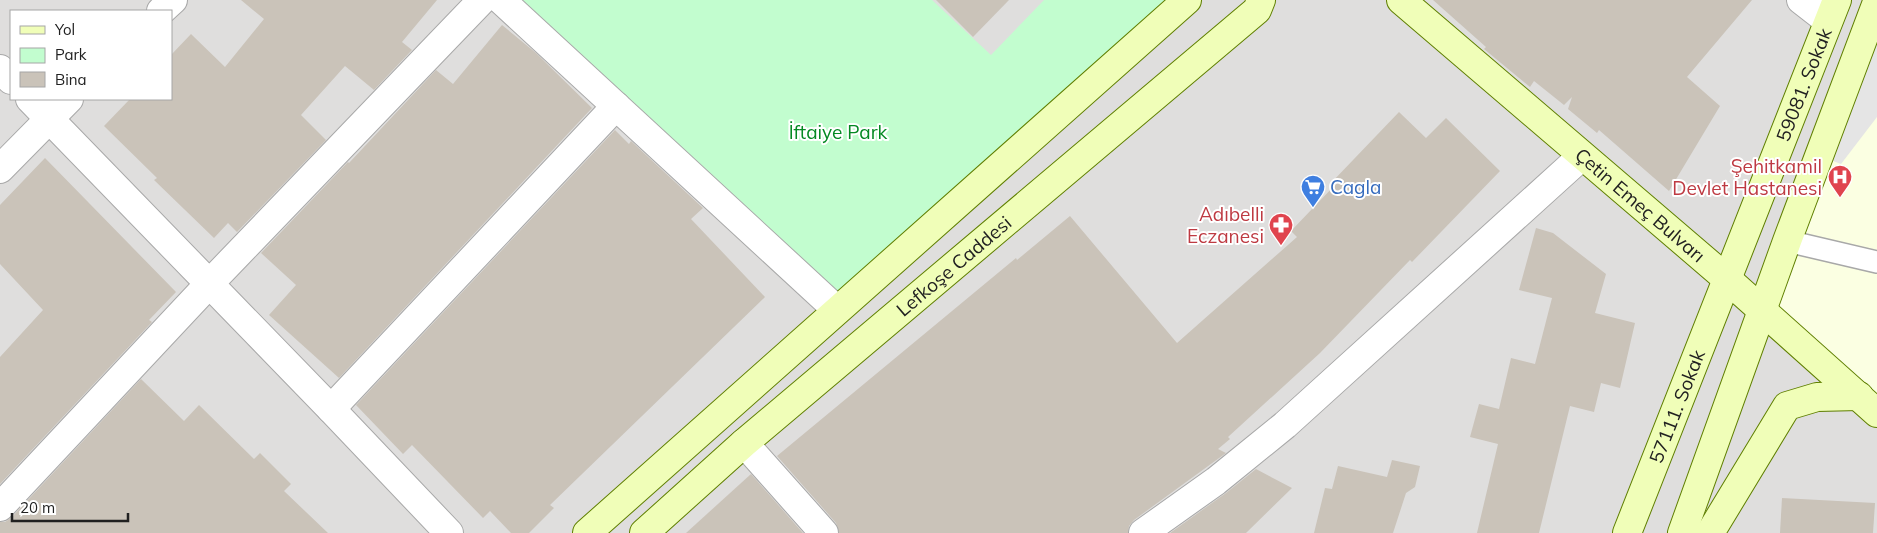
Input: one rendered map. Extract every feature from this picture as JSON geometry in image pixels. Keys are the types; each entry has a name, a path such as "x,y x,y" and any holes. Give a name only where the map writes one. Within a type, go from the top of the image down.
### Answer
{"main road":[{"path":"587,533 1187,0"},
{"name":"Lefkoşe Caddesi","path":"644,533 744,444 1257,10 1261,0"},
{"name":"Çetin Emeç Bulvarı","path":"1401,0 1727,279 1868,404"},
{"name":"59081. Sokak","path":"1682,533 1787,241 1877,2"},
{"name":"59081. Sokak","path":"1727,279 1832,11"},
{"name":"57111. Sokak","path":"1627,533 1727,279"},
{"path":"1710,533 1788,406 1817,397 1868,404"}],"street":[{"path":"162,10 173,0"},
{"path":"0,507 209,284 482,0"},
{"path":"501,0 836,310"},
{"path":"1801,0 1832,11"},
{"path":"0,69 10,79"},
{"path":"31,100 449,533"},
{"path":"0,168 68,100"},
{"path":"331,409 616,106"},
{"path":"1143,533 1216,481 1285,424 1582,156"},
{"path":"744,444 824,533"}],"lane":[{"path":"1787,241 1877,262"}],"shaded area":[{"path":"0,0 1877,0 1877,533 0,533"},
{"name":"Şehitkamil Devlet Hastanesi","path":"1877,2 1877,413 1762,311"},
{"path":"1877,2 1877,117 1841,164 1820,156"}],"green space":[{"name":"İftaiye Park","path":"501,0 932,0 991,55 1044,0 1187,0 837,310"}],"building":[{"path":"241,0 437,0 402,42 412,50 374,90 345,66 301,115 326,140 237,232 228,223 214,238 154,180 157,178 104,126 129,100 172,100 172,54 191,34 225,67 264,19"},
{"path":"936,0 1009,0 973,37"},
{"path":"1433,0 1752,0 1687,77 1720,106 1669,191 1599,130 1597,133 1568,109 1572,97 1564,105 1534,81 1530,87 1484,49 1486,47"},
{"path":"502,25 536,53 592,108 339,378 269,315 296,285 261,253 436,70 453,84"},
{"path":"1399,112 1426,138 1446,118 1500,171 1320,353 1228,437 1230,439 1218,449 1226,453 1134,520 1129,526 1128,533 839,533 836,523 777,456 1016,258 1017,260 1070,216 1177,343 1297,237 1291,231 1334,186 1331,183"},
{"path":"615,130 629,144 631,141 703,208 691,219 765,297 550,505 554,508 529,533 511,533 490,511 483,518 412,445 403,454 356,405"},
{"path":"45,158 176,292 149,320 152,322 0,484 0,357 43,310 0,264 0,205"},
{"path":"1536,228 1553,233 1606,274 1595,313 1635,323 1620,388 1601,383 1594,412 1570,406 1539,533 1477,533 1498,444 1470,437 1479,404 1499,409 1511,358 1535,364 1552,298 1519,290"},
{"path":"141,379 184,421 199,405 254,459 260,453 291,484 284,491 328,533 0,533 0,522 5,522 11,518"},
{"path":"1392,460 1420,466 1415,487 1406,493 1393,533 1314,533 1325,488 1332,489 1338,466 1387,477"},
{"path":"1256,469 1292,488 1246,533 1170,533 1226,493"},
{"path":"751,474 803,533 686,533"},
{"path":"1782,498 1875,503 1873,533 1780,533"}],"place":[{"name":"Şehitkamil Devlet Hastanesi","path":"1840,198"},
{"name":"Cagla","path":"1313,208"},
{"name":"Adıbelli Eczanesi","path":"1281,246"}]}
